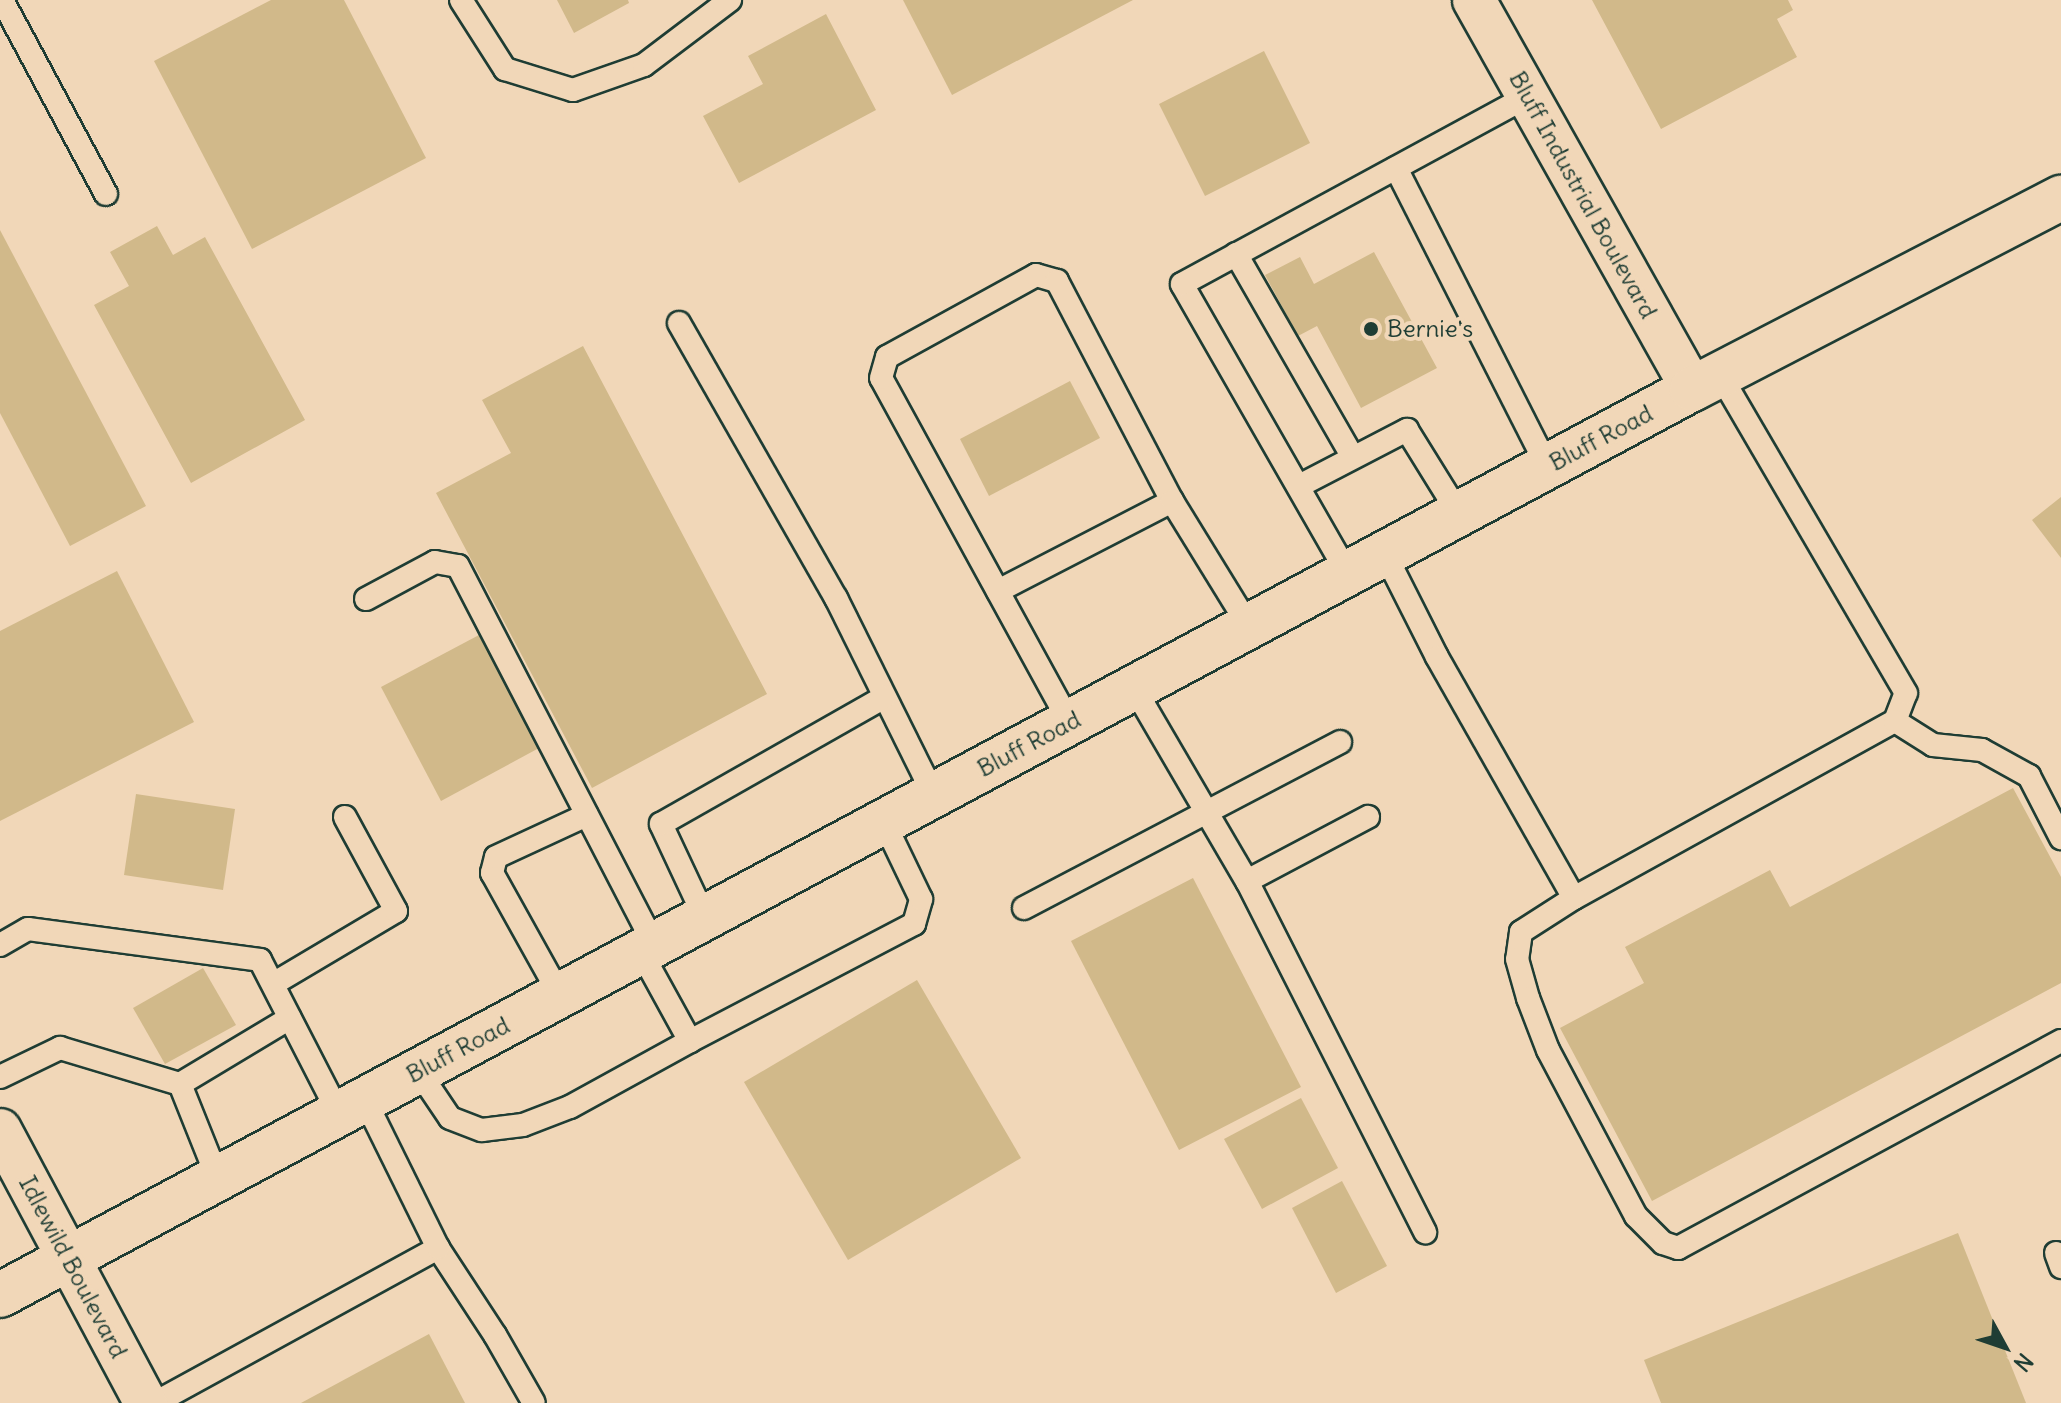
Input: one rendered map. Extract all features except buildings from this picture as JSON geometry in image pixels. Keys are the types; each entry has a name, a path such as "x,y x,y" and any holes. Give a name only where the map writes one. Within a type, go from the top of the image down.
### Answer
{"main road":[{"name":"Bluff Road","path":"0,1295 1706,382 2061,198"}],"street":[{"name":"Bluff Industrial Boulevard","path":"1474,0 1528,96 1706,382"},
{"name":"Idlewild Boulevard","path":"0,1130 146,1403"}],"lane":[{"path":"2,0 106,194"},
{"path":"461,0 505,69 573,90 644,65 730,0"},
{"path":"1528,96 1182,284 1299,486 1366,564 1437,657 1574,898"},
{"path":"1396,168 1548,467"},
{"path":"1236,254 1352,456"},
{"path":"1070,723 881,378 887,357 1036,275 1057,281 1172,501 1249,626"},
{"path":"679,323 836,598 934,795"},
{"path":"1706,382 1906,693 1895,721 1574,898 1521,932 1517,959 1548,1050 1636,1216 1663,1243 1678,1248 2061,1041"},
{"path":"1299,486 1407,430 1459,514"},
{"path":"998,591 1172,501"},
{"path":"366,599 435,562 458,566 587,815 690,1041"},
{"path":"1134,688 1247,881 1425,1232"},
{"path":"705,918 661,824 885,697"},
{"path":"1895,721 1933,745 1982,750 2029,776 2061,838"},
{"path":"1024,908 1340,742"},
{"path":"560,995 492,873 496,857 587,815"},
{"path":"273,984 396,911 345,817"},
{"path":"1247,881 1368,817"},
{"path":"419,1072 450,1118 482,1130 523,1125 570,1107 914,924 921,899 884,822"},
{"path":"0,945 28,929 260,960 290,1018 352,1107 534,1403"},
{"path":"0,1077 60,1048 180,1084 290,1018"},
{"path":"180,1084 218,1179"},
{"path":"155,1403 438,1248"}],"place":[{"name":"Bernie's","path":"1371,329"}]}
